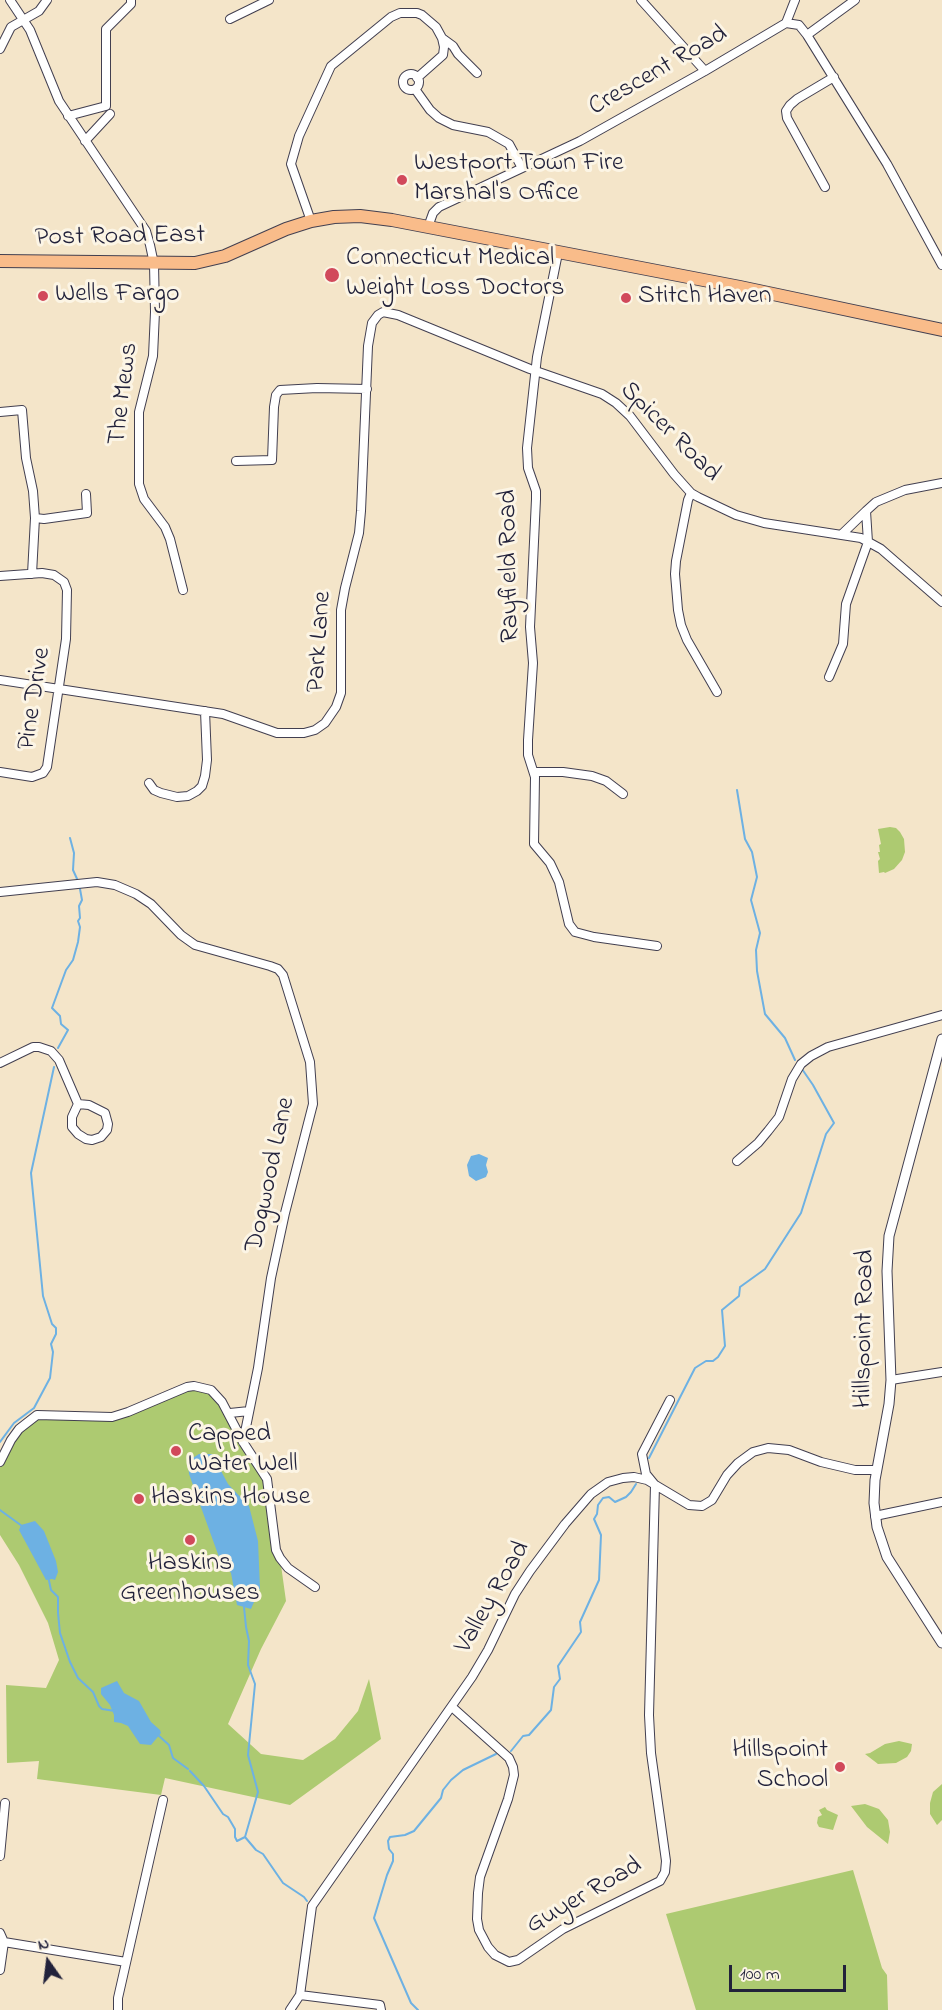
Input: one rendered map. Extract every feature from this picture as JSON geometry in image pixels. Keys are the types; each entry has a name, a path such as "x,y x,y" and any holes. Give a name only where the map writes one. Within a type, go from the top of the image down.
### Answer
{"main road":[{"name":"Post Road East","path":"0,261 184,264 219,258 311,220 360,216 813,301 942,330"}],"street":[{"name":"The Mews","path":"10,0 30,30 55,93 68,116 146,231 154,264 155,312 153,356 139,412 139,484 144,499 171,539 183,590"},
{"path":"0,49 11,27 39,10 47,0"},
{"path":"68,116 106,106 106,29 131,4 131,0"},
{"path":"230,20 269,0"},
{"path":"640,0 705,71"},
{"path":"795,0 786,23 799,26 807,35 887,164 942,265"},
{"path":"807,35 855,0"},
{"path":"311,220 291,164 299,136 332,66 391,17 410,12 422,15 436,27 442,38 443,55"},
{"name":"Crescent Road","path":"428,227 433,213 439,207 580,141 786,23"},
{"path":"442,38 453,46 477,72"},
{"path":"417,78 443,55 458,54"},
{"path":"416,89 406,88 404,80 410,75 417,78"},
{"path":"825,187 787,118 786,111 797,99 834,77"},
{"path":"416,89 417,78"},
{"path":"416,89 430,110 439,118 453,125 488,132 510,144 522,168"},
{"path":"85,141 110,114"},
{"name":"Rayfield Road","path":"558,253 536,371 526,458 536,491 530,627 533,663 528,740 528,755 534,772 534,844 550,863 559,882 569,924 575,932 657,946"},
{"name":"Park Lane","path":"0,680 205,711 231,716 273,732 296,734 321,727 336,707 342,683 340,629 342,603 361,518 368,346 372,322 383,312 389,312"},
{"name":"Spicer Road","path":"389,312 536,371 598,392 616,403 634,421 691,493 717,506 774,526 842,534 868,542 881,549 942,602"},
{"path":"236,461 272,460 274,407 276,395 280,390 367,389"},
{"path":"0,412 22,410 26,458 33,490 34,518 32,574 0,576"},
{"path":"842,534 876,502 904,490 942,483"},
{"path":"691,493 676,561 678,610 687,640 717,692"},
{"path":"34,518 44,519 87,513 86,494"},
{"path":"829,677 843,644 846,604 868,542 866,511"},
{"name":"Pine Drive","path":"0,772 32,777 43,773 48,762 59,689 67,590 64,582 54,575 32,574"},
{"path":"149,783 154,790 177,797 188,796 202,786 207,760 205,711"},
{"path":"534,772 564,772 592,776 606,781 623,794"},
{"name":"Dogwood Lane","path":"0,892 97,882 115,885 136,894 151,904 181,935 195,945 270,966 278,969 283,975 310,1062 313,1104 271,1278 243,1442"},
{"path":"737,1161 758,1143 774,1124 792,1079 801,1064 811,1056 828,1047 942,1015"},
{"name":"Hillspoint Road","path":"942,1039 889,1236 887,1271 891,1380 874,1493 875,1516 881,1543 887,1557 942,1643"},
{"path":"0,1063 33,1047 51,1051 59,1060 78,1104 72,1117 72,1127 86,1139 101,1137 107,1130 105,1113 89,1105 78,1104"},
{"path":"891,1380 942,1372"},
{"path":"0,1462 19,1429 38,1415 112,1416 194,1386 211,1390 230,1413 243,1442 267,1479 276,1550 280,1558 288,1568 315,1587"},
{"path":"655,1485 646,1474 642,1454 670,1400"},
{"path":"230,1413 249,1411"},
{"name":"Valley Road","path":"290,2010 300,1995 312,1906 452,1707 481,1662 523,1581 585,1500 602,1485 615,1479 628,1477 640,1478 689,1505 702,1506 712,1500 727,1475 738,1463 753,1452 768,1448 789,1450 845,1468 863,1471 876,1470"},
{"name":"Guyer Road","path":"452,1707 509,1758 513,1767 514,1775 508,1799 480,1877 478,1893 479,1930 495,1955 509,1962 518,1960 563,1929 660,1881 665,1872 666,1861 652,1763 649,1715 655,1485"},
{"path":"875,1516 942,1502"},
{"path":"118,2010 118,1998 162,1800"},
{"path":"0,1856 4,1803"},
{"path":"0,1933 4,1942 0,1970"},
{"path":"4,1942 126,1962"},
{"path":"300,1995 380,2005 381,2010"}],"green space":[{"path":"890,827 900,832 904,839 905,852 902,860 894,869 879,873 878,852 880,852 879,845 881,844 878,829"},
{"path":"187,1387 211,1390 262,1471 280,1558 286,1601 261,1649 228,1724 261,1754 303,1760 335,1739 358,1711 369,1679 381,1739 290,1805 165,1778 161,1795 37,1779 39,1761 7,1763 6,1685 46,1688 59,1660 48,1623 19,1565 0,1535 0,1461 11,1440 32,1418 112,1416"},
{"path":"899,1741 912,1744 907,1757 896,1763 878,1764 865,1754 885,1744"},
{"path":"942,1784 942,1820 937,1825 930,1814 930,1803 933,1792"},
{"path":"865,1804 879,1809 888,1820 890,1832 888,1844 867,1827 851,1806"},
{"path":"825,1807 838,1815 833,1830 819,1827 817,1823 818,1817 822,1815 819,1810"},
{"path":"853,1870 882,1968 887,1975 888,2010 696,2010 666,1914"}],"water":[{"path":"479,1154 488,1158 486,1165 488,1172 486,1177 476,1181 469,1176 467,1165 471,1156"},
{"path":"199,1454 212,1454 228,1484 249,1506 258,1541 260,1588 251,1609 237,1605 231,1573 219,1557 189,1474 188,1461"},
{"path":"35,1521 44,1531 56,1561 58,1572 55,1580 46,1580 19,1530 21,1525"},
{"path":"117,1681 124,1693 139,1701 151,1722 160,1730 161,1733 151,1745 140,1744 128,1726 114,1722 114,1715 110,1705 101,1694 101,1688"}],"waterway":[{"path":"737,790 745,839 752,852 757,877 751,900 760,933 756,950 757,971 765,1014 785,1038 795,1060"},
{"path":"70,838 74,853 73,870 78,881"},
{"path":"58,1048 68,1030 61,1024 60,1016 52,1008 66,970 73,960 78,942 79,906 82,900 80,889"},
{"path":"0,1442 14,1423 34,1408 50,1378 53,1352 51,1344 56,1328 52,1324 43,1296 31,1173 54,1067"},
{"path":"649,1458 695,1368 706,1361 713,1361 725,1346 722,1310 739,1296 740,1287 765,1269 801,1213 826,1134 834,1123 802,1069"},
{"path":"511,1751 523,1736 529,1735 551,1710 554,1687 560,1679 558,1666 581,1632 580,1622 599,1580 601,1535 594,1519 598,1505 603,1498 609,1497 615,1502 626,1497 636,1484"},
{"path":"0,1510 22,1526"},
{"path":"48,1576 51,1590 58,1597 60,1633 70,1662 78,1678 93,1692 99,1706 102,1709 115,1711"},
{"path":"244,1607 249,1641 248,1665 255,1684 248,1755 258,1792 245,1837 256,1850 263,1854 283,1883 307,1901"},
{"path":"158,1735 169,1745 173,1758 188,1769"},
{"path":"418,2010 411,2003 374,1918 393,1861 388,1841 390,1837 414,1831 441,1798 443,1790 451,1780 463,1770 496,1754"},
{"path":"190,1771 204,1786 223,1814 228,1817 235,1829 237,1841 245,1837"}],"place":[{"name":"Westport Town Fire Marshal's Office","path":"402,180"},
{"name":"Connecticut Medical Weight Loss Doctors","path":"332,275"},
{"name":"Wells Fargo","path":"43,296"},
{"name":"Stitch Haven","path":"626,298"},
{"name":"Capped Water Well","path":"176,1451"},
{"name":"Haskins House","path":"139,1499"},
{"name":"Haskins Greenhouses","path":"190,1540"},
{"name":"Hillspoint School","path":"840,1767"}]}
